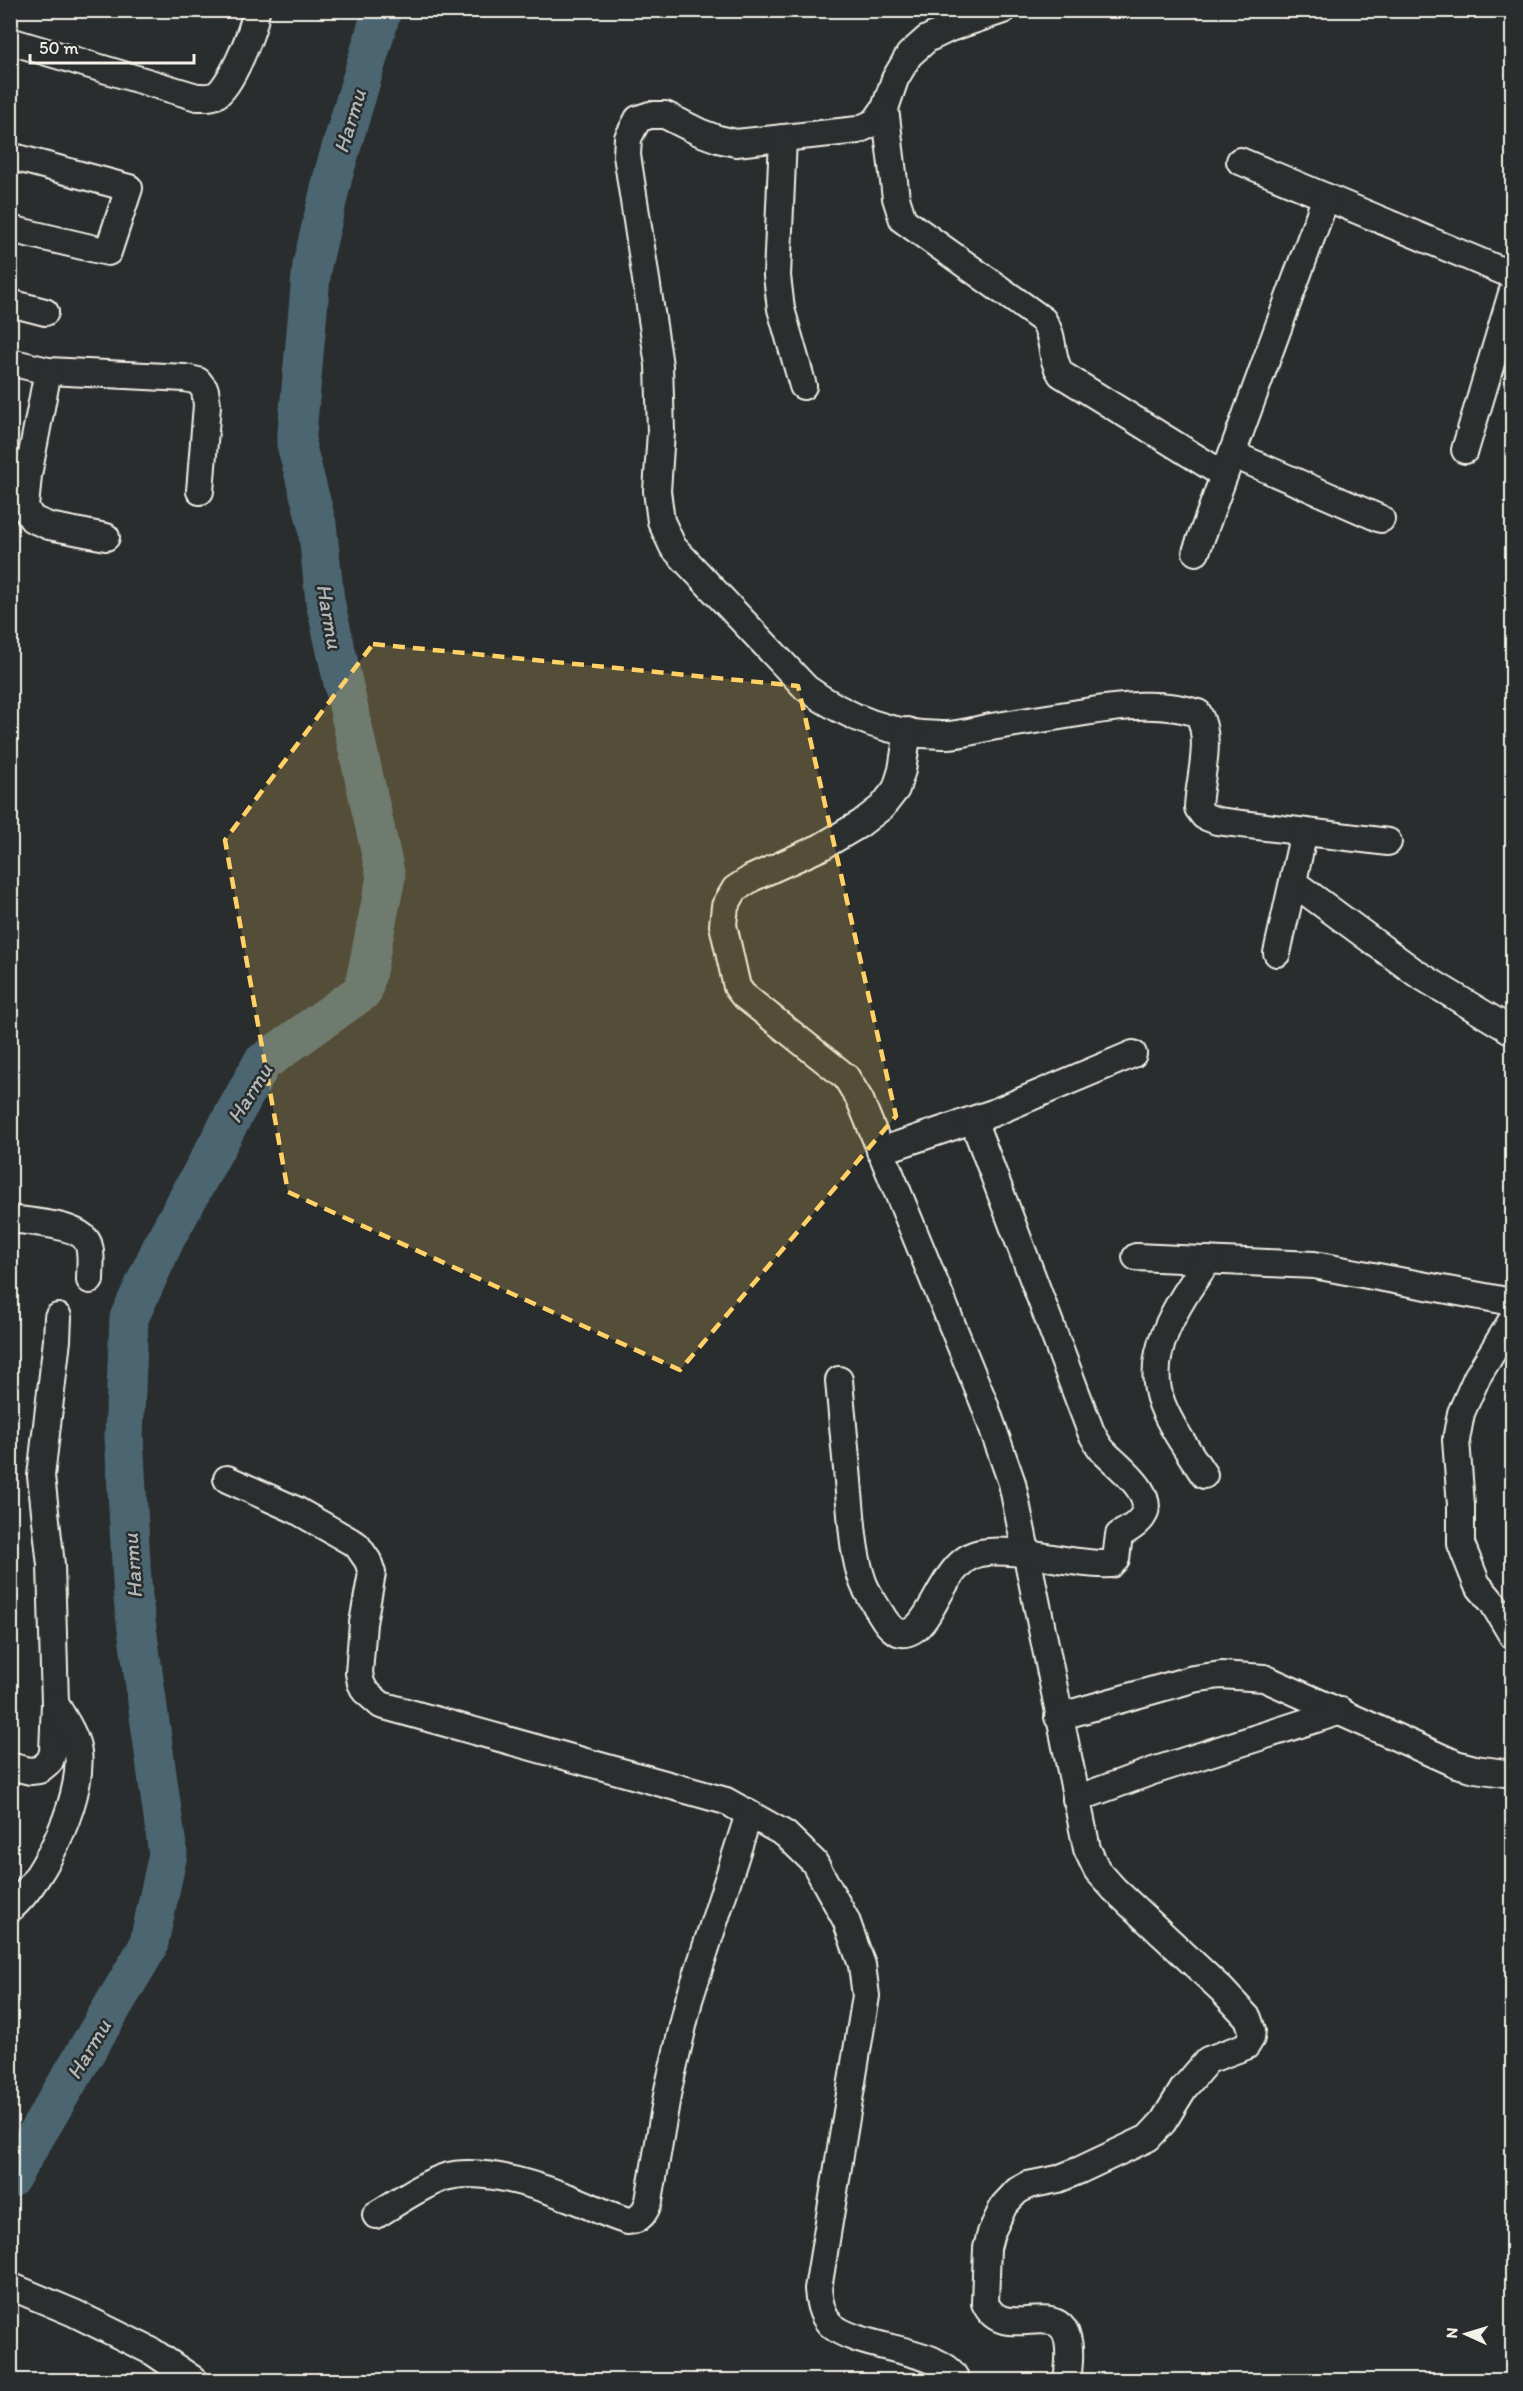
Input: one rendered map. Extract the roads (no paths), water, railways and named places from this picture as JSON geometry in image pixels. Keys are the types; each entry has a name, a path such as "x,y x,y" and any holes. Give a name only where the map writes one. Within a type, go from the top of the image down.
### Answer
{"street":[{"path":"10,41 197,97 209,97 218,94 227,83 255,23 256,10"},
{"path":"1003,10 950,28 927,39 909,56 895,79 885,108 875,122 858,130 736,143 708,136 665,115 650,115 638,119 628,138 627,155 659,365 661,432 657,491 661,521 673,547 806,688 828,704 852,716 882,727 946,735 1103,709 1133,706 1183,708 1198,713 1203,723 1205,737 1198,808 1204,816 1217,821 1389,842"},
{"path":"885,108 896,198 903,220 1043,320 1053,341 1054,364 1061,374 1228,464 1380,519"},
{"path":"783,138 777,276 781,309 803,386"},
{"path":"10,156 129,188 108,252 10,228"},
{"path":"1240,162 1512,275"},
{"path":"1196,552 1326,197"},
{"path":"1465,450 1512,293"},
{"path":"10,303 45,312"},
{"path":"10,362 48,371 185,378 198,381 205,390 207,405 200,491"},
{"path":"48,371 20,473 26,507 32,519 49,526 106,537"},
{"path":"908,731 902,770 896,789 882,807 861,824 821,847 752,878 735,889 725,906 723,925 737,987 743,995 846,1077 860,1100 984,1403 1012,1483 1076,1799 1087,1849 1097,1870 1114,1889 1222,1990 1248,2018 1252,2030 1251,2038 1246,2046 1208,2060 1196,2072 1163,2122 1148,2138 1058,2179 1017,2191 1004,2205 995,2221 987,2248 985,2303 988,2311 1006,2322 1047,2320 1062,2327 1070,2343 1067,2380"},
{"path":"1277,953 1304,832"},
{"path":"1294,883 1416,973 1512,1031"},
{"path":"880,1151 973,1120 1133,1054"},
{"path":"839,1380 853,1537 863,1583 888,1625 903,1633 916,1628 941,1587 970,1557 989,1553 1111,1564 1116,1559 1119,1535 1140,1520 1144,1511 1141,1490 1134,1480 1105,1453 1091,1432 973,1120"},
{"path":"10,1218 72,1230 81,1235 90,1247 90,1280"},
{"path":"1136,1257 1314,1265 1512,1302"},
{"path":"1204,1475 1173,1427 1161,1403 1156,1373 1159,1347 1184,1295 1208,1260"},
{"path":"10,1766 39,1770 50,1761 53,1752 55,1703 51,1565 41,1476 57,1340 57,1317"},
{"path":"1512,1320 1477,1377 1461,1413 1456,1440 1461,1505 1461,1544 1477,1584 1493,1603 1512,1635"},
{"path":"227,1479 296,1510 357,1545 364,1553 372,1573 363,1623 359,1672 365,1691 381,1705 726,1801 785,1834 814,1862 846,1920 862,1965 866,1996 818,2289 821,2308 828,2320 849,2335 921,2355 950,2371 956,2380"},
{"path":"1058,1717 1193,1678 1221,1675 1264,1678 1456,1764 1512,1774"},
{"path":"10,1909 50,1856 67,1823 75,1791 78,1753 76,1743 55,1703"},
{"path":"1076,1799 1153,1771 1341,1711"},
{"path":"376,2215 435,2181 463,2174 522,2182 566,2196 628,2221 636,2220 643,2215 649,2201 668,2090 689,2000 749,1814"},
{"path":"21,2291 74,2313 153,2352 194,2380"}],"waterway":[{"name":"Harmu","path":"10,2179 148,1947 168,1854 133,1599 124,1436 129,1318 165,1240 262,1063 363,991 386,877 325,601 317,524 296,444 312,265 334,172 382,10"}]}
